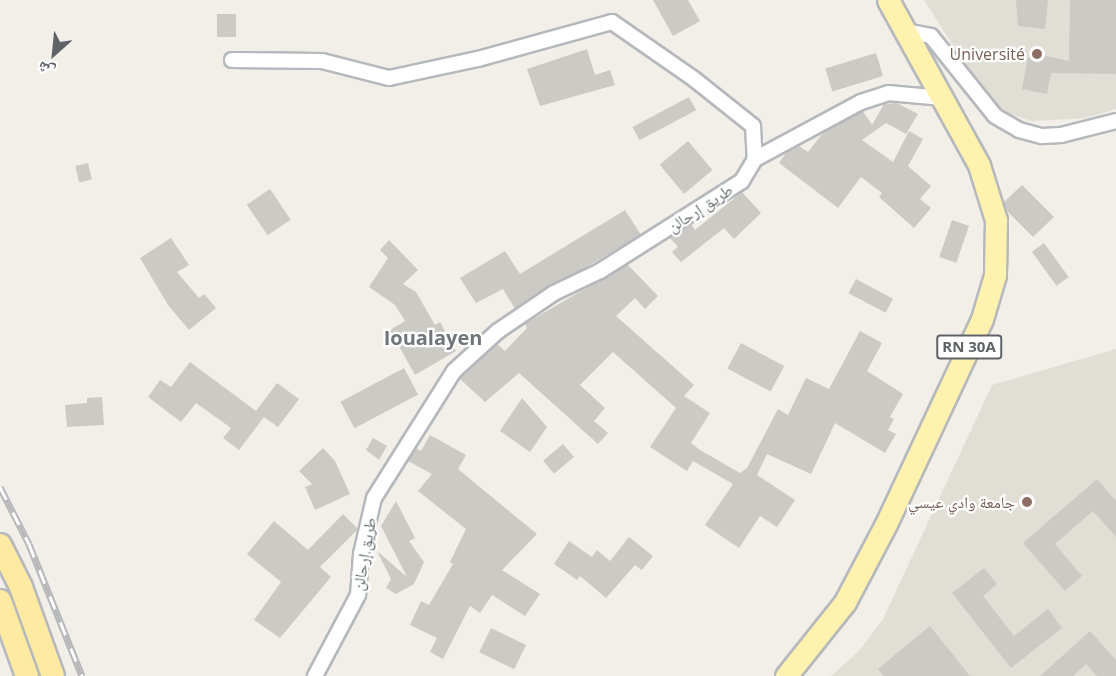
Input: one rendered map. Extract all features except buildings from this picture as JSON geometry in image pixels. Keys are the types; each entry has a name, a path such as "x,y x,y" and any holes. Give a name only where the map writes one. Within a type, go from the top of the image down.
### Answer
{"highway":[{"path":"0,545 21,587 53,676"},
{"path":"0,601 27,676"}],"main road":[{"name":"RN 30A","path":"786,676 845,602 886,524 982,320 995,275 996,220 979,165 888,0"}],"street":[{"path":"232,60 322,61 389,78 478,59 612,22 694,79 753,126 755,159 861,102 888,93 943,98"},
{"path":"906,32 931,36 995,116 1019,130 1042,136 1061,135 1116,121"},
{"name":"طريق إرحالن","path":"315,676 358,595 361,554 374,498 454,371 498,331 554,293 600,272 742,181 755,159"}],"shaded area":[{"name":"Université","path":"924,0 1116,0 1116,109 1086,118 1031,121 993,108"},
{"name":"جامعة وادي عيسي","path":"1116,349 1116,676 831,676 860,650 883,619 992,385"}],"railway":[{"path":"0,487 29,544 82,676"}],"place":[{"name":"Université","path":"1037,54"},
{"name":"جامعة وادي عيسي","path":"1027,502"}],"district":[{"name":"Ioualayen","path":"433,337"}]}
